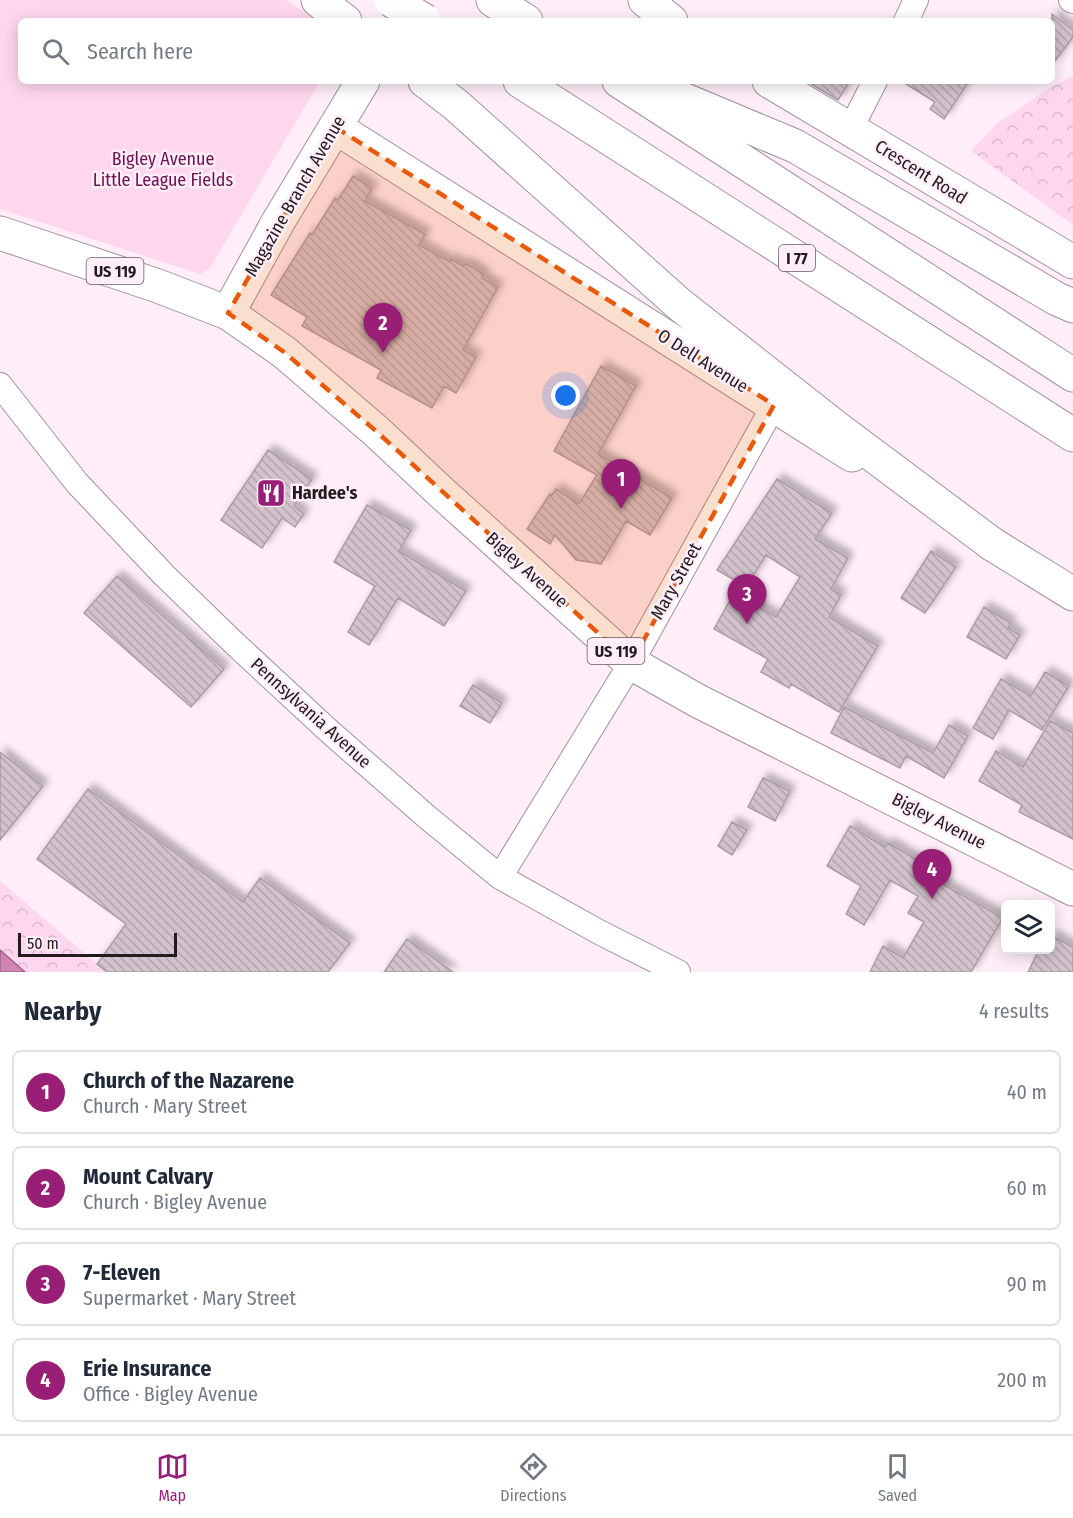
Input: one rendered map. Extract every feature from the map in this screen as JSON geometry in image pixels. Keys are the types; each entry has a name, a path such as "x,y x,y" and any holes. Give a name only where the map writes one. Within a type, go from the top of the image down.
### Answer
{"main road":[{"path":"318,0 341,18"},
{"path":"392,0 420,18"},
{"path":"401,18 412,0"},
{"path":"645,0 667,18"},
{"name":"Magazine Branch Avenue","path":"228,313 273,231 361,84"},
{"path":"429,84 456,105 680,304 838,429 992,544"},
{"name":"I 77","path":"525,84 1073,435"},
{"path":"624,84 1073,375"},
{"path":"645,84 795,146 1057,300 1073,306"},
{"name":"Crescent Road","path":"774,84 1073,262"},
{"name":"O Dell Avenue","path":"334,127 1073,594"},
{"name":"Bigley Avenue","path":"0,233 228,313 284,352 350,408 631,663 698,701 1073,889"}],"street":[{"path":"907,18 916,0"},
{"path":"851,128 873,84"},
{"name":"Pennsylvania Avenue","path":"0,385 77,483 164,575 330,732 427,817 500,877 598,932 678,972"},
{"name":"Mary Street","path":"500,877 631,663 774,405"}],"highlighted area":[{"path":"335,127 774,405 631,663 377,432 284,352 228,313"}],"green space":[{"name":"Bigley Avenue Little League Fields","path":"0,0 286,0 313,18 18,18 18,84 318,84 210,268 200,274 0,209"},
{"path":"1073,76 1073,225 971,151 998,123 1049,88"},
{"path":"0,881 107,972 25,972 0,950"}],"shaded area":[{"path":"0,950 25,972 0,972"}],"building":[{"path":"1052,14 1073,30 1073,37 1055,61 1055,18 1052,18"},
{"path":"811,84 848,84 838,100"},
{"path":"906,84 967,84 944,119 930,109 935,102"},
{"path":"353,176 372,188 365,201 425,234 419,245 450,262 451,259 463,266 465,263 484,274 482,278 498,287 463,350 476,357 456,393 444,386 432,408 377,378 381,370 302,326 307,317 271,295 310,233 312,235 335,198 338,200"},
{"path":"601,366 636,386 598,454 672,498 650,535 626,521 601,564 576,560 555,535 550,544 527,529 550,494 552,495 556,489 579,504 597,475 554,451"},
{"name":"Hardee's","path":"268,450 312,479 294,506 304,514 295,527 282,518 262,548 221,520"},
{"path":"777,479 832,513 815,539 848,558 831,589 841,595 829,617 878,646 839,712 791,684 789,688 761,672 768,659 714,629 734,593 776,617 800,577 766,555 746,587 717,570"},
{"path":"367,505 411,530 399,551 466,591 444,626 398,598 369,645 348,632 375,586 334,562"},
{"path":"931,551 956,567 925,613 901,598"},
{"path":"117,576 224,669 191,707 84,613"},
{"path":"984,607 1011,623 1008,628 1020,635 1006,659 967,637"},
{"path":"1045,672 1069,686 1042,730 1009,710 993,739 973,728 1001,679 1031,696"},
{"path":"473,685 502,703 490,723 460,706"},
{"path":"844,707 933,753 949,725 968,736 944,778 906,756 900,768 831,733"},
{"path":"1050,721 1073,733 1073,839 1019,812 1022,805 979,781 996,751 1023,767"},
{"path":"0,752 43,786 0,840"},
{"path":"763,778 790,791 775,821 748,807"},
{"path":"88,789 243,902 260,878 350,943 328,972 107,972 97,964 126,924 37,859"},
{"path":"732,822 747,830 732,855 718,846"},
{"path":"850,826 885,847 888,843 916,859 912,867 1001,917 1001,921 971,972 870,972 883,946 903,958 924,922 908,913 918,896 890,880 864,925 846,914 861,886 827,866"},
{"path":"1055,938 1073,947 1073,972 1028,972 1037,954 1055,954"},
{"path":"407,939 453,972 384,972"}],"place":[{"name":"Mount Calvary","path":"383,353"},
{"name":"Hardee's","path":"271,493"},
{"name":"Church of the Nazarene","path":"621,509"},
{"name":"7-Eleven","path":"747,624"},
{"name":"Erie Insurance","path":"932,899"}]}
